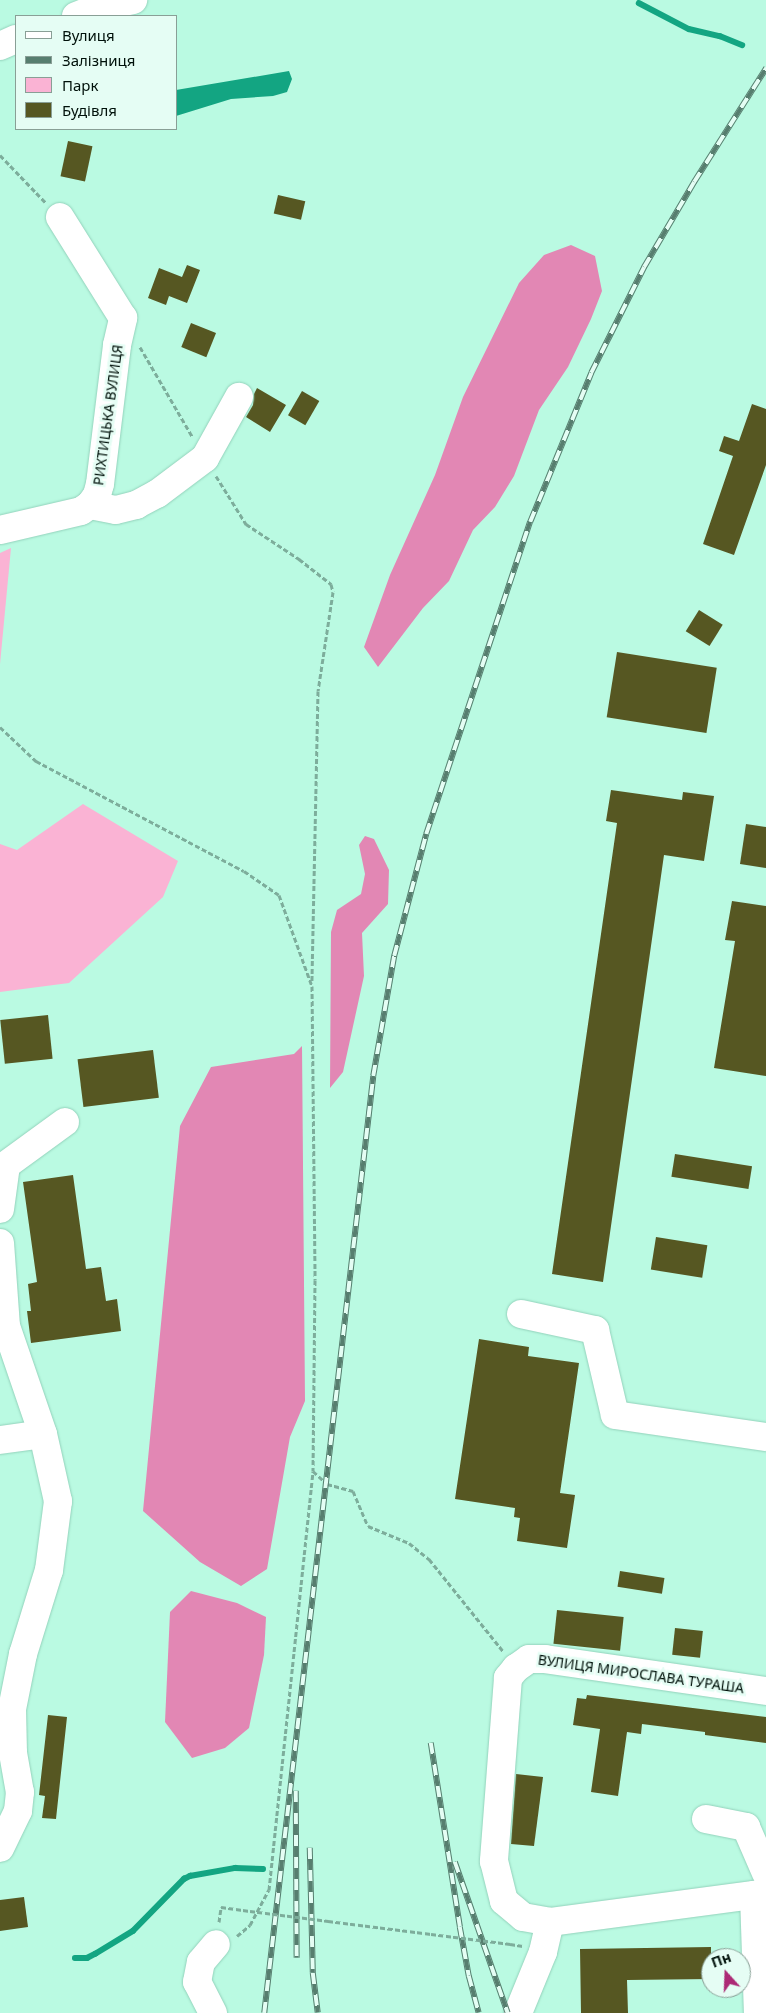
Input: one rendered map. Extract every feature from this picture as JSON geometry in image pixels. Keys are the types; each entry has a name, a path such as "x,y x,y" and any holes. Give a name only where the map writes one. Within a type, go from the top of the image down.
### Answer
{"street":[{"path":"79,15 100,7 132,0"},
{"path":"0,46 15,39"},
{"path":"60,217 123,318"},
{"name":"РИХТИЦЬКА ВУЛИЦЯ","path":"90,505 97,495 100,484 117,345 123,318"},
{"path":"0,530 70,514 90,505 116,510 136,506 157,494 205,458 240,397"},
{"path":"0,1209 6,1165 65,1122"},
{"path":"0,1243 6,1326 43,1434 58,1501 49,1570 23,1654 12,1709 13,1753 20,1792 18,1811 0,1848"},
{"path":"520,1314 595,1330 615,1415 766,1437"},
{"path":"0,1440 43,1434"},
{"name":"ВУЛИЦЯ МИРОСЛАВА ТУРАША","path":"516,1668 529,1659 545,1659 766,1691"},
{"path":"516,1668 508,1678 506,1694 494,1861 504,1901 523,1917 550,1922 762,1887"},
{"path":"706,1819 746,1827 762,1887 758,2013"},
{"path":"518,2013 543,1952 550,1922"},
{"path":"213,2013 197,1982 201,1962 216,1944"}],"path":[{"path":"0,155 60,217"},
{"path":"123,318 246,524 300,559 331,584 333,592 318,691 312,986 315,1270 313,1471 269,1890 250,1925 234,1938 216,1944 221,1907 510,1944"},
{"path":"0,727 36,761 235,866 279,895 312,986"},
{"path":"313,1471 327,1484 353,1491 368,1526 409,1543 429,1559 516,1668"}],"green space":[{"path":"11,548 0,664 0,553"},
{"path":"83,804 178,861 163,897 69,983 0,992 0,844 17,850"}],"shaded area":[{"path":"289,71 292,79 287,92 273,96 231,99 178,115 178,90"},
{"path":"571,245 595,256 602,291 591,319 568,367 539,410 514,476 495,507 473,530 449,581 423,608 378,667 364,647 390,575 435,475 463,397 519,283 544,255"},
{"path":"365,836 374,839 389,870 388,904 362,933 364,976 343,1072 330,1088 331,932 337,910 361,894 365,874 359,845"},
{"path":"302,1046 305,1401 290,1437 267,1569 241,1586 200,1562 143,1511 180,1126 211,1067 294,1054"},
{"path":"191,1591 237,1603 266,1617 264,1655 249,1728 225,1748 192,1758 165,1722 170,1612"}],"building":[{"path":"68,141 92,146 85,181 61,176"},
{"path":"278,195 305,201 301,220 274,214"},
{"path":"187,265 200,270 187,303 169,296 166,305 148,298 159,268 182,277"},
{"path":"191,323 216,333 206,357 181,347"},
{"path":"257,388 286,405 270,432 246,417 253,405 254,394"},
{"path":"302,391 319,401 305,425 288,415"},
{"path":"752,404 766,409 766,465 734,555 703,544 733,456 719,451 724,436 739,441"},
{"path":"699,610 723,625 709,646 686,631"},
{"path":"617,652 717,668 706,733 607,717"},
{"path":"611,790 682,800 683,792 714,796 704,861 664,855 603,1282 552,1274 617,823 606,821"},
{"path":"746,824 766,827 766,868 740,864"},
{"path":"732,901 766,906 766,1076 714,1068 735,941 725,940"},
{"path":"48,1015 53,1059 5,1064 0,1020"},
{"path":"153,1050 159,1098 83,1107 78,1059"},
{"path":"675,1154 752,1166 748,1189 671,1177"},
{"path":"73,1175 86,1269 101,1267 106,1301 117,1299 121,1331 31,1343 27,1311 31,1311 28,1284 37,1282 23,1182"},
{"path":"656,1237 707,1245 702,1278 651,1270"},
{"path":"479,1339 529,1347 528,1356 579,1363 560,1493 575,1495 567,1548 517,1541 520,1518 514,1517 515,1508 455,1499"},
{"path":"620,1571 664,1578 662,1594 617,1587"},
{"path":"557,1610 624,1617 620,1651 553,1644"},
{"path":"675,1628 703,1631 700,1658 672,1655"},
{"path":"587,1695 766,1717 766,1743 705,1735 705,1732 642,1724 641,1734 627,1732 618,1796 591,1792 600,1729 573,1725 577,1698 586,1699"},
{"path":"48,1715 67,1717 56,1819 42,1818 45,1796 39,1795"},
{"path":"516,1774 543,1777 534,1846 511,1844"},
{"path":"24,1897 28,1927 0,1931 0,1900"},
{"path":"711,1947 701,1948 701,1979 627,1980 628,2013 581,2013 580,1949"}],"waterway":[{"path":"639,3 689,29 720,36 742,45"},
{"path":"75,1958 87,1958 133,1931 184,1879 190,1876 235,1868 263,1869"}],"railway":[{"path":"264,2013 373,1076 394,956 426,834 530,522 591,373 644,267 694,182 766,68"},
{"path":"431,1743 460,1927 469,1976 479,2013"},
{"path":"296,1791 297,1958"},
{"path":"310,1848 313,1973 318,2013"},
{"path":"455,1862 508,2013"}]}
